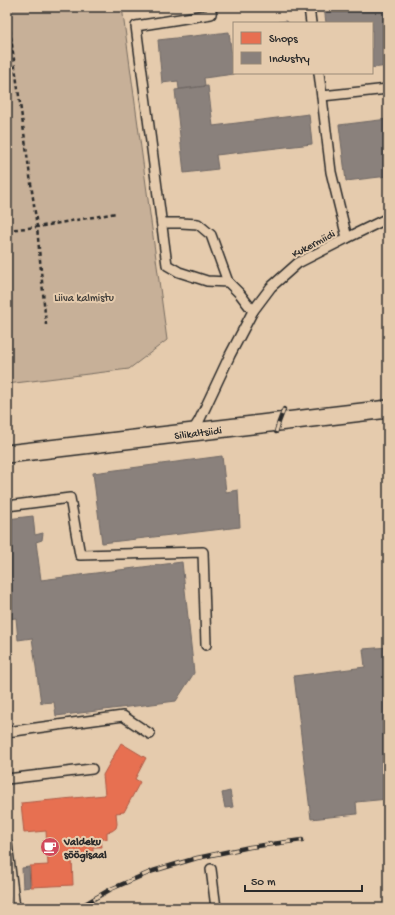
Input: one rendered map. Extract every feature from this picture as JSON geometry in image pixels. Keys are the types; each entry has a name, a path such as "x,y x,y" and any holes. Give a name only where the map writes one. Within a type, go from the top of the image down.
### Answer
{"street":[{"name":"Silikaltsiidi","path":"7,454 388,409"}],"lane":[{"path":"212,7 211,14 136,26 167,265 179,272 207,281 228,282"},
{"path":"309,7 311,22"},
{"name":"Kukermiidi","path":"192,432 200,422 230,355 253,311 271,287 298,263 347,238 331,172 318,74"},
{"path":"322,96 388,89"},
{"path":"347,238 388,218"},
{"path":"162,224 198,224 211,235 228,282 240,294 253,311"},
{"path":"7,506 70,498 80,555 203,552 206,645"},
{"path":"7,732 123,716 150,734"},
{"path":"7,779 92,769"},
{"path":"7,843 15,908"},
{"path":"211,869 216,908"}],"path":[{"path":"7,9 37,227 46,325"},
{"path":"7,230 37,227 116,213"}],"green space":[{"name":"Liiva kalmistu","path":"7,7 122,7 167,340 129,369 7,384"}],"building: Shops":[{"path":"121,743 146,758 135,779 140,782 124,812 116,813 116,828 107,832 107,839 101,839 102,847 93,847 93,855 72,857 73,885 31,887 30,866 48,865 46,831 24,833 21,803 105,795 103,775"}],"building: Industry":[{"path":"154,7 187,7 154,11"},
{"path":"324,7 388,7 388,66 373,68 373,22 326,22"},
{"path":"229,32 234,74 204,78 205,86 179,89 178,81 162,83 158,40"},
{"path":"208,86 213,126 309,114 312,144 216,155 218,169 184,173 175,90"},
{"path":"388,119 388,176 346,181 339,125"},
{"path":"222,456 226,492 238,490 240,527 102,543 93,473"},
{"path":"33,516 35,535 43,533 42,540 36,542 41,580 182,562 194,673 176,701 56,716 54,702 41,703 32,638 18,640 16,618 7,619 7,519"},
{"path":"388,647 388,799 356,802 357,814 311,819 294,676 365,667 363,649"},
{"path":"230,791 233,807 225,808 222,793"},
{"path":"29,867 30,887 23,888 22,868"}],"railway":[{"path":"276,432 284,409"},
{"path":"78,908 111,889 153,871 197,858 250,847 302,840"}],"place":[{"name":"Valdeku söögisaal","path":"50,847"}]}
